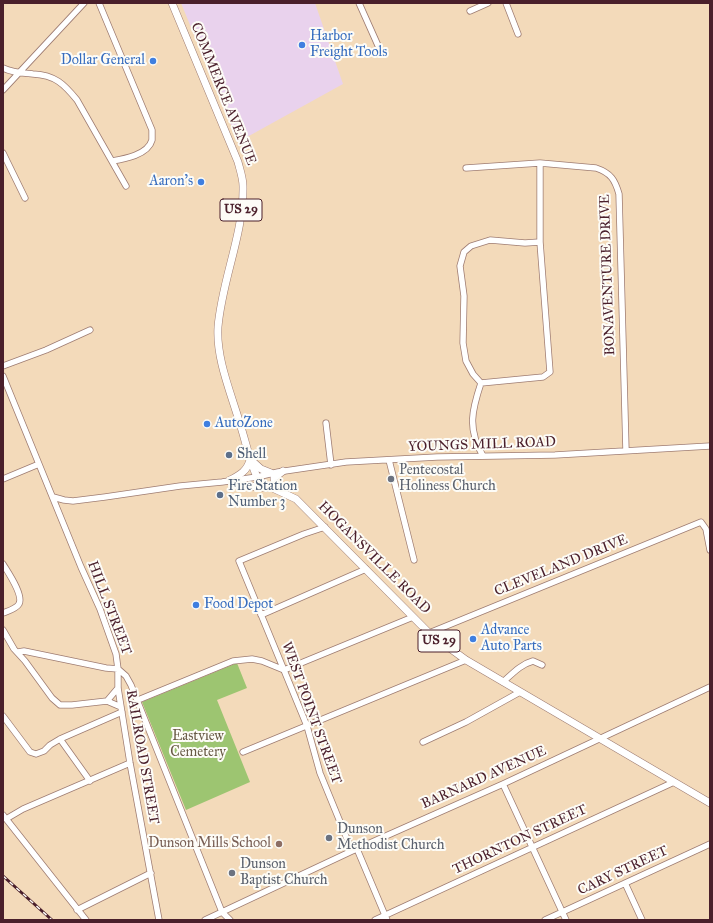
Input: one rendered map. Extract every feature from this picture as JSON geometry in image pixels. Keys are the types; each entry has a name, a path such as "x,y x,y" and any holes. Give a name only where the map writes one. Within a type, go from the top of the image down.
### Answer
{"main road":[{"name":"COMMERCE AVENUE","path":"172,3 233,149 243,185 240,216 220,312 218,341 226,376 250,460 257,477"},
{"path":"230,480 249,466 250,460 261,469 271,473"},
{"path":"230,480 248,486 277,490 274,478 283,471"},
{"name":"HOGANSVILLE ROAD","path":"257,477 260,481 296,499 429,633 466,660 710,803"}],"street":[{"path":"3,90 84,3"},
{"path":"99,3 152,130 151,142 141,152 130,157 112,161"},
{"path":"359,3 380,50"},
{"path":"470,11 488,3"},
{"path":"506,3 518,34"},
{"path":"3,68 18,73 50,76 62,82 77,100 126,186"},
{"path":"3,153 24,198"},
{"path":"481,383 543,377 550,372 540,242 540,163"},
{"name":"BONAVENTURE DRIVE","path":"466,168 540,163 596,168 604,170 615,182 619,194 626,451"},
{"path":"481,383 472,374 466,362 463,343 464,296 460,266 464,252 471,246 490,240 525,243 540,242"},
{"path":"3,366 46,350 90,330"},
{"name":"HILL STREET","path":"3,376 102,617 116,654 118,669 126,676 138,700 222,912"},
{"path":"481,383 472,409 473,430 479,450 483,456"},
{"path":"326,423 331,464"},
{"name":"YOUNGS MILL ROAD","path":"257,477 271,473 346,462 483,456 555,455 710,446"},
{"path":"389,460 414,560"},
{"path":"3,479 39,464"},
{"path":"53,497 73,501 257,477"},
{"name":"CLEVELAND DRIVE","path":"429,633 701,522 706,529 710,550"},
{"name":"WEST POINT STREET","path":"325,527 304,534 239,561 307,726 320,772 386,918"},
{"path":"3,564 17,589 20,600 19,604 12,610 3,613"},
{"path":"261,614 366,569"},
{"path":"138,700 237,660 252,659 262,661 284,670 413,617"},
{"path":"3,630 14,649 18,652 52,698 60,705 107,701 121,709"},
{"path":"18,652 118,669"},
{"path":"243,752 466,660"},
{"path":"503,682 529,662 533,661 542,665"},
{"name":"RAILROAD STREET","path":"118,669 118,688 121,709 159,920"},
{"name":"BARNARD AVENUE","path":"205,920 354,850 503,784 710,686"},
{"path":"107,701 118,688"},
{"path":"423,742 466,722 520,692"},
{"path":"3,716 30,752 36,754 44,751 60,739 121,709"},
{"path":"60,739 90,781"},
{"path":"86,920 4,817 130,763"},
{"name":"THORNTON STREET","path":"375,920 386,918 674,782"},
{"path":"503,784 566,920"},
{"name":"CARY STREET","path":"545,920 710,844"},
{"path":"77,910 150,873"},
{"path":"625,883 642,920"},
{"path":"222,912 230,920"}],"shaded area":[{"path":"181,3 315,3 343,84 238,142"}],"green space":[{"name":"Eastview Cemetery","path":"237,663 247,688 217,700 250,782 186,810 142,702"}],"railway":[{"path":"3,876 52,920"}],"place":[{"name":"Harbor Freight Tools","path":"302,45"},
{"name":"Dollar General","path":"153,61"},
{"name":"Aaron's","path":"201,182"},
{"name":"AutoZone","path":"207,424"},
{"name":"Shell","path":"229,455"},
{"name":"Pentecostal Holiness Church","path":"391,479"},
{"name":"Fire Station Number 3","path":"220,495"},
{"name":"Food Depot","path":"196,605"},
{"name":"Advance Auto Parts","path":"473,639"},
{"name":"Dunson Methodist Church","path":"329,838"},
{"name":"Dunson Mills School","path":"279,844"},
{"name":"Dunson Baptist Church","path":"232,873"}]}
